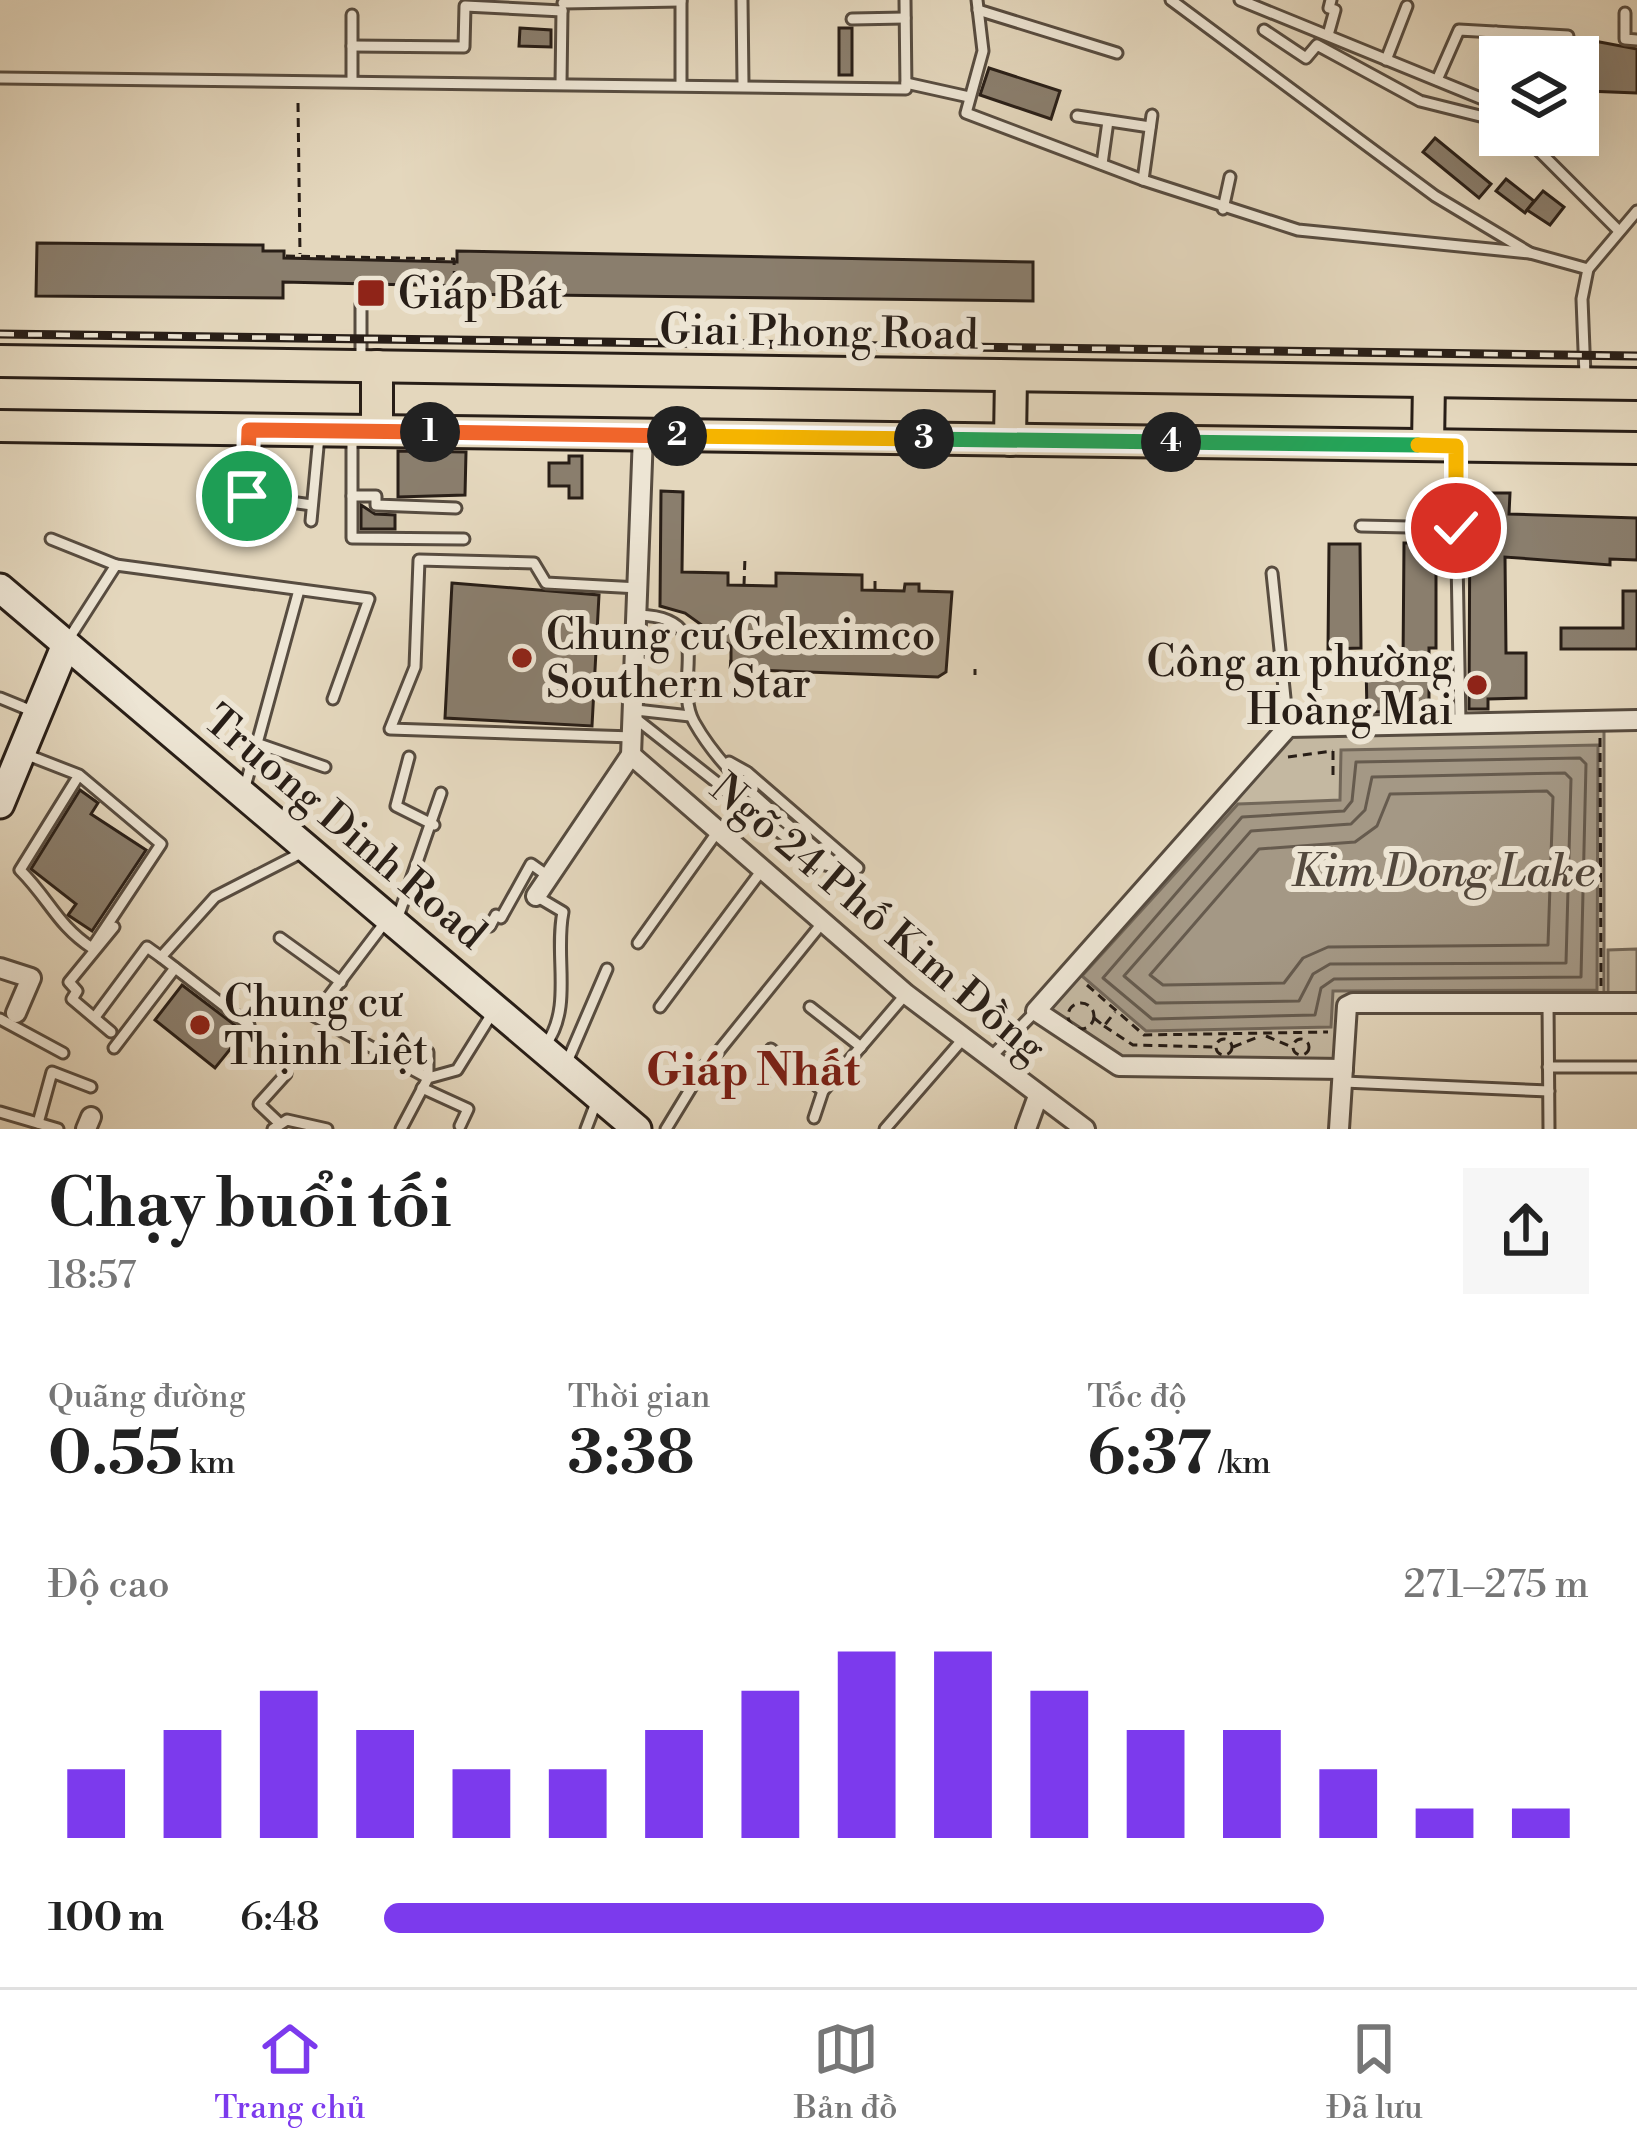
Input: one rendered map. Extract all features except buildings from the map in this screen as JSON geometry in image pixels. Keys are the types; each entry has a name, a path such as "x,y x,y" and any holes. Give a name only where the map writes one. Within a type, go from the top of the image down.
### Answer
{"main road":[{"name":"Giai Phong Road","path":"0,361 1637,384"},
{"path":"365,431 369,366"},
{"path":"1004,440 1005,376"},
{"path":"1429,382 1442,446"},
{"path":"0,426 1631,450"},
{"name":"Truong Dinh Road","path":"0,588 565,1067 605,1111 637,1129"},
{"path":"0,804 65,647"}],"street":[{"path":"536,896 634,730 643,435"},
{"path":"1343,1076 1119,1066 1036,1011 1288,727 1637,720"},
{"name":"Ngõ 24 Phố Kim Đồng","path":"634,730 718,831 762,870 963,1040 1085,1129"},
{"path":"0,968 31,977 8,1016"},
{"path":"1339,1129 1347,1006 1353,1003 1637,1003"},
{"path":"1026,1129 1038,1096"}],"lane":[{"path":"352,46 464,47 465,6 681,0 681,83"},
{"path":"742,0 743,83"},
{"path":"905,0 906,86"},
{"path":"1244,1 1479,97"},
{"path":"1177,2 1436,196 1530,254"},
{"path":"561,82 563,5"},
{"path":"1117,53 978,5 983,52 966,113 1223,209 1298,230 1530,254 1588,269"},
{"path":"1386,60 1407,6"},
{"path":"1328,35 1336,8"},
{"path":"1625,13 1625,39 1637,40"},
{"path":"352,15 352,81"},
{"path":"852,19 905,18"},
{"path":"1264,30 1306,58 1317,45 1420,100 1479,115"},
{"path":"1437,80 1459,30 1568,36"},
{"path":"1496,32 1496,36"},
{"path":"0,78 906,86 969,97"},
{"path":"1077,116 1151,121 1143,180"},
{"path":"1102,164 1108,121"},
{"path":"1544,156 1618,230"},
{"path":"1223,209 1230,177"},
{"path":"1585,384 1582,298 1588,269 1637,211"},
{"path":"361,304 369,366"},
{"path":"249,430 247,496 312,505"},
{"path":"311,521 319,430"},
{"path":"365,431 352,496 352,538 464,539"},
{"path":"1442,446 1456,528 1460,722"},
{"path":"226,470 248,472"},
{"path":"352,496 376,496 376,505 456,508"},
{"path":"1361,526 1456,528"},
{"path":"51,539 116,565 368,599 333,699"},
{"path":"640,588 546,583 534,563 419,560 415,668 390,729 634,730 690,716"},
{"path":"65,647 116,565"},
{"path":"1272,573 1288,727"},
{"path":"243,792 299,590"},
{"path":"634,730 820,865 839,868 740,782 690,716 689,650 680,628 672,620 639,615"},
{"path":"0,698 37,713"},
{"path":"260,744 325,767"},
{"path":"20,752 79,775 160,844 92,948 61,927 50,901 20,870 79,775"},
{"path":"409,758 396,806 434,825"},
{"path":"724,760 747,772 858,868"},
{"path":"441,793 434,825 392,919 314,1016 468,1109 460,1126"},
{"path":"638,943 718,831"},
{"path":"160,957 215,897 310,849"},
{"path":"490,926 496,915 501,918 531,865 548,876"},
{"path":"660,1006 762,870"},
{"path":"536,896 563,911 556,942 560,1021 542,1049"},
{"path":"718,1052 823,922"},
{"path":"111,1033 72,999 77,991 69,982 114,927"},
{"path":"280,938 341,982"},
{"path":"95,1017 147,947 249,1025"},
{"path":"114,1048 175,968"},
{"path":"565,1067 607,968"},
{"path":"814,1118 823,1090 906,994"},
{"path":"1548,1003 1549,1129"},
{"path":"810,1006 861,1047"},
{"path":"425,1083 457,1070 495,1008"},
{"path":"989,1059 1036,1011"},
{"path":"8,1016 63,1053"},
{"path":"884,1129 963,1040"},
{"path":"771,1049 823,1090"},
{"path":"401,1129 425,1083 428,1052"},
{"path":"666,1129 706,1065"},
{"path":"1548,1067 1637,1067"},
{"path":"38,1123 52,1072 92,1087"},
{"path":"286,1074 259,1104 276,1125 302,1120 327,1129"},
{"path":"1343,1076 1549,1090"},
{"path":"586,1129 605,1111"},
{"path":"0,1112 58,1129"}],"path":[{"path":"298,103 300,256"},
{"path":"286,256 454,259 455,305"},
{"path":"744,585 746,557"},
{"path":"875,581 875,590"},
{"path":"730,660 730,670 738,674"},
{"path":"1600,730 1601,994"},
{"path":"1334,737 1334,775"},
{"path":"1279,752 1287,757 1334,751"},
{"path":"1076,976 1144,1035 1336,1032"},
{"path":"1094,1018 1085,1029 1069,1020 1072,1007 1090,1007 1100,996"},
{"path":"1090,1007 1094,1018 1133,1045 1216,1047 1225,1055 1232,1047 1263,1034 1292,1047 1300,1056 1308,1052 1308,1043 1300,1036"},
{"path":"1104,1026 1117,1011"},
{"path":"1292,1047 1300,1036"},
{"path":"1216,1047 1225,1037"},
{"path":"1225,1037 1232,1047"}],"shaded area":[{"name":"Kim Dong Lake","path":"1604,727 1604,999 1349,999 1338,1065 1118,1062 1042,1009 1291,732"},
{"path":"1637,949 1637,994 1608,994 1608,950"}],"water":[{"name":"Kim Dong Lake","path":"1598,745 1597,990 1333,991 1331,1027 1146,1031 1082,976 1238,804 1340,800 1341,750"}],"railway":[{"path":"0,334 1637,356"}],"place":[{"name":"Giáp Bát","path":"371,293"},
{"name":"Chung cư Geleximco Southern Star","path":"522,658"},
{"name":"Công an phường Hoàng Mai","path":"1477,685"},
{"name":"Chung cư Thịnh Liệt","path":"200,1025"}],"district":[{"name":"Giáp Nhất","path":"753,1069"}],"route":[{"path":"247,496 249,430 1428,445 1456,446 1456,528"}]}
